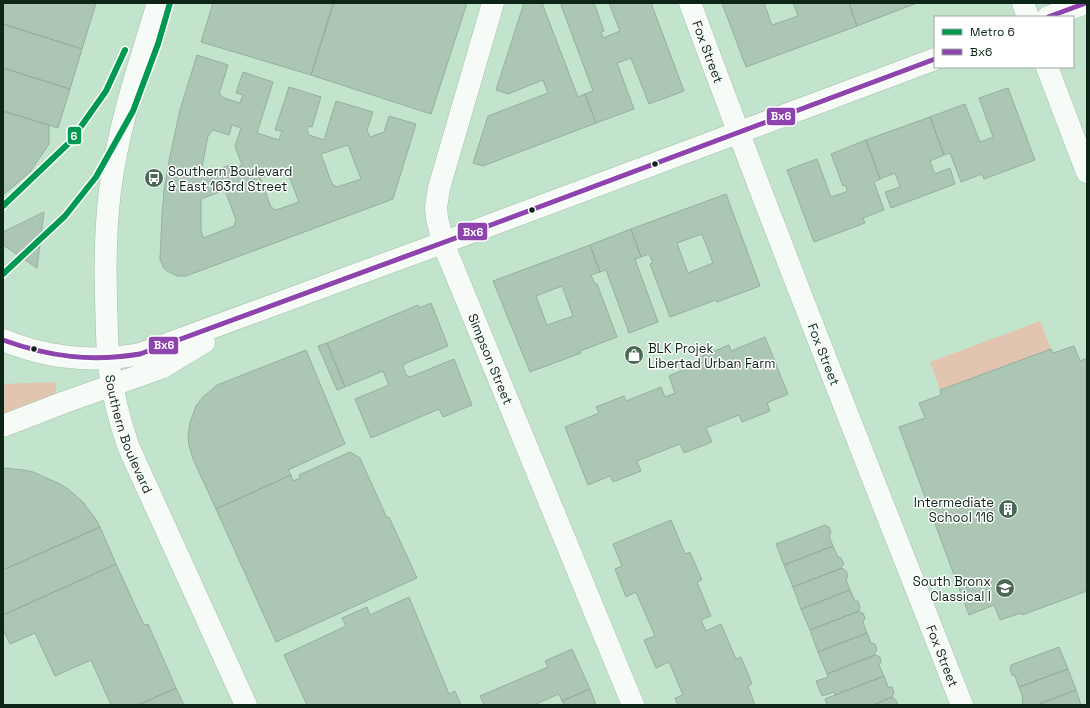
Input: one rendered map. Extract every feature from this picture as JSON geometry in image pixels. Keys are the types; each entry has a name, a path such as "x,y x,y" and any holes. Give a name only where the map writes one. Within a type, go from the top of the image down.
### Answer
{"street":[{"name":"Southern Boulevard","path":"158,3 130,97 114,164 110,192 106,254 108,359 111,386 129,448 246,705"},
{"name":"Simpson Street","path":"493,3 439,188 436,207 437,218 442,243 633,705"},
{"name":"Fox Street","path":"690,3 738,132 962,705"},
{"path":"1023,3 1028,16"},
{"path":"1051,16 1086,3"},
{"path":"3,340 24,348 56,356 80,358 108,359 152,350 934,59"},
{"path":"1047,68 1087,172"},
{"path":"3,426 161,368 250,314"}],"shaded area":[{"path":"1040,321 1051,349 940,390 930,362"},
{"path":"56,382 56,397 3,420 3,384"}],"building":[{"path":"3,3 96,3 82,49 3,24"},
{"path":"213,3 333,3 311,75 201,42"},
{"path":"334,3 467,3 431,114 311,75"},
{"path":"524,3 542,3 578,97 585,94 596,123 483,166 473,163 488,116 548,93 543,80 508,94 496,90"},
{"path":"561,3 594,3 604,31 601,32 603,38 620,31 609,3 651,3 684,91 649,104 631,58 617,63 634,109 596,123 585,94 593,91"},
{"path":"722,3 764,3 772,25 798,16 793,3 849,3 857,26 746,67"},
{"path":"849,3 917,3 857,26"},
{"path":"3,24 82,49 70,89 3,68"},
{"path":"197,55 228,65 219,94 224,98 240,103 243,95 236,93 243,72 273,82 257,133 279,140 282,131 275,130 289,87 321,97 312,127 309,126 307,130 309,135 324,140 336,101 373,112 367,130 370,137 384,132 389,116 416,124 393,199 186,276 177,276 167,271 160,260 164,190 180,110","holes":["232,125 241,128 235,146 242,165 235,168 233,164 208,173 201,172 208,136 213,130 229,135","348,145 361,179 337,187 332,184 321,154","286,168 299,202 276,210 271,207 260,178","225,190 236,220 234,226 203,238 201,230 201,199"]},
{"path":"3,68 70,89 58,128 3,111"},
{"path":"1008,88 1035,160 984,179 982,174 961,182 950,153 944,155 930,117 965,104 980,142 993,137 979,98"},
{"path":"3,111 49,125 49,144 30,172 3,195"},
{"path":"930,117 944,155 930,161 935,174 950,168 955,184 891,208 885,192 900,187 895,173 880,179 866,140"},
{"path":"866,140 880,179 874,182 884,210 863,218 865,223 814,242 787,170 817,159 831,197 846,192 847,190 845,185 843,186 831,154"},
{"path":"726,194 760,286 670,317 650,264 653,263 649,254 641,257 631,229","holes":["702,234 713,263 688,273 677,243"]},
{"path":"44,212 37,268 3,245 3,232"},
{"path":"631,229 641,257 635,259 658,322 629,333 606,270 600,272 590,245"},
{"path":"590,245 600,272 591,275 595,284 597,284 617,337 580,351 581,353 530,372 493,281","holes":["562,286 573,316 547,325 536,296"]},
{"path":"431,303 448,346 404,364 403,367 406,375 410,377 454,359 472,405 443,417 439,409 371,438 355,399 389,385 383,371 345,387 327,343 418,305 419,308"},
{"path":"765,337 788,394 767,403 770,411 742,422 739,415 706,428 712,442 684,453 680,444 637,461 641,471 613,482 610,476 588,485 565,427 599,413 596,407 624,396 626,401 661,387 665,397 675,393 669,376 703,362 700,357 729,345 731,351"},
{"path":"327,343 345,387 337,390 318,346"},
{"name":"Intermediate School 116","path":"1074,346 1080,361 1087,358 1087,591 1022,615 1021,613 1000,620 994,605 969,615 899,427 925,418 919,403 941,395 940,390 1051,349 1053,353"},
{"path":"306,350 345,444 288,470 291,475 216,509 193,459 189,445 188,437 190,423 196,406 203,397 217,385"},
{"path":"350,452 360,458 387,518 389,517 417,578 276,642 216,509 291,475 293,481 300,478 299,475"},
{"path":"3,468 33,472 60,484 83,502 100,527 3,570"},
{"path":"671,520 685,554 690,552 702,580 697,582 711,616 701,620 706,631 721,624 736,659 741,657 752,684 748,686 755,705 678,705 675,698 683,695 669,662 656,668 644,640 655,636 636,592 626,597 615,569 622,566 613,544"},
{"path":"825,525 829,527 831,532 829,536 833,546 784,565 776,544"},
{"path":"100,527 116,564 3,615 3,570"},
{"path":"833,546 838,557 841,558 844,564 841,567 842,568 793,587 784,565"},
{"path":"116,564 144,625 148,624 176,688 138,705 111,705 91,660 55,676 35,633 10,644 3,629 3,615"},
{"path":"842,568 846,571 848,576 846,579 850,590 801,609 793,587"},
{"path":"850,590 855,601 858,601 860,607 859,611 810,630 801,609"},
{"path":"409,597 449,694 455,691 461,705 307,705 284,655 346,626 342,618 367,607 370,615"},
{"path":"859,611 863,613 865,618 863,622 867,633 818,652 810,630"},
{"path":"867,633 871,643 875,644 877,650 875,655 827,674 818,652"},
{"path":"1059,647 1068,669 1019,687 1015,676 1012,675 1010,669 1011,665"},
{"path":"572,649 590,689 562,701 559,694 534,705 484,705 480,696 548,667 545,661"},
{"path":"875,655 880,657 881,662 879,665 884,676 835,695 834,692 822,696 816,681 828,677 827,674"},
{"path":"1068,669 1076,690 1037,705 1023,705 1023,698 1019,687"},
{"path":"884,676 888,687 892,687 894,693 892,697 873,705 827,705 825,699"},
{"path":"176,688 184,705 138,705"},
{"path":"590,689 596,705 564,705 562,701"},
{"path":"1076,690 1081,705 1037,705"},
{"path":"892,697 896,700 898,705 873,705"}],"metro line":[{"name":"6","path":"3,274 65,216 96,177 133,111 158,44 170,3"},
{"name":"6","path":"3,206 70,142 106,91 125,50"}],"transit line":[{"name":"Bx6","path":"1051,16 1086,3"},
{"name":"Bx6","path":"3,340 20,346 54,354 88,358 105,358 140,354 934,59"}],"place":[{"name":"Southern Boulevard & East 163rd Street","path":"154,178"},
{"name":"BLK Projek Libertad Urban Farm","path":"634,355"},
{"name":"Intermediate School 116","path":"1008,509"},
{"name":"South Bronx Classical I","path":"1005,588"}]}
